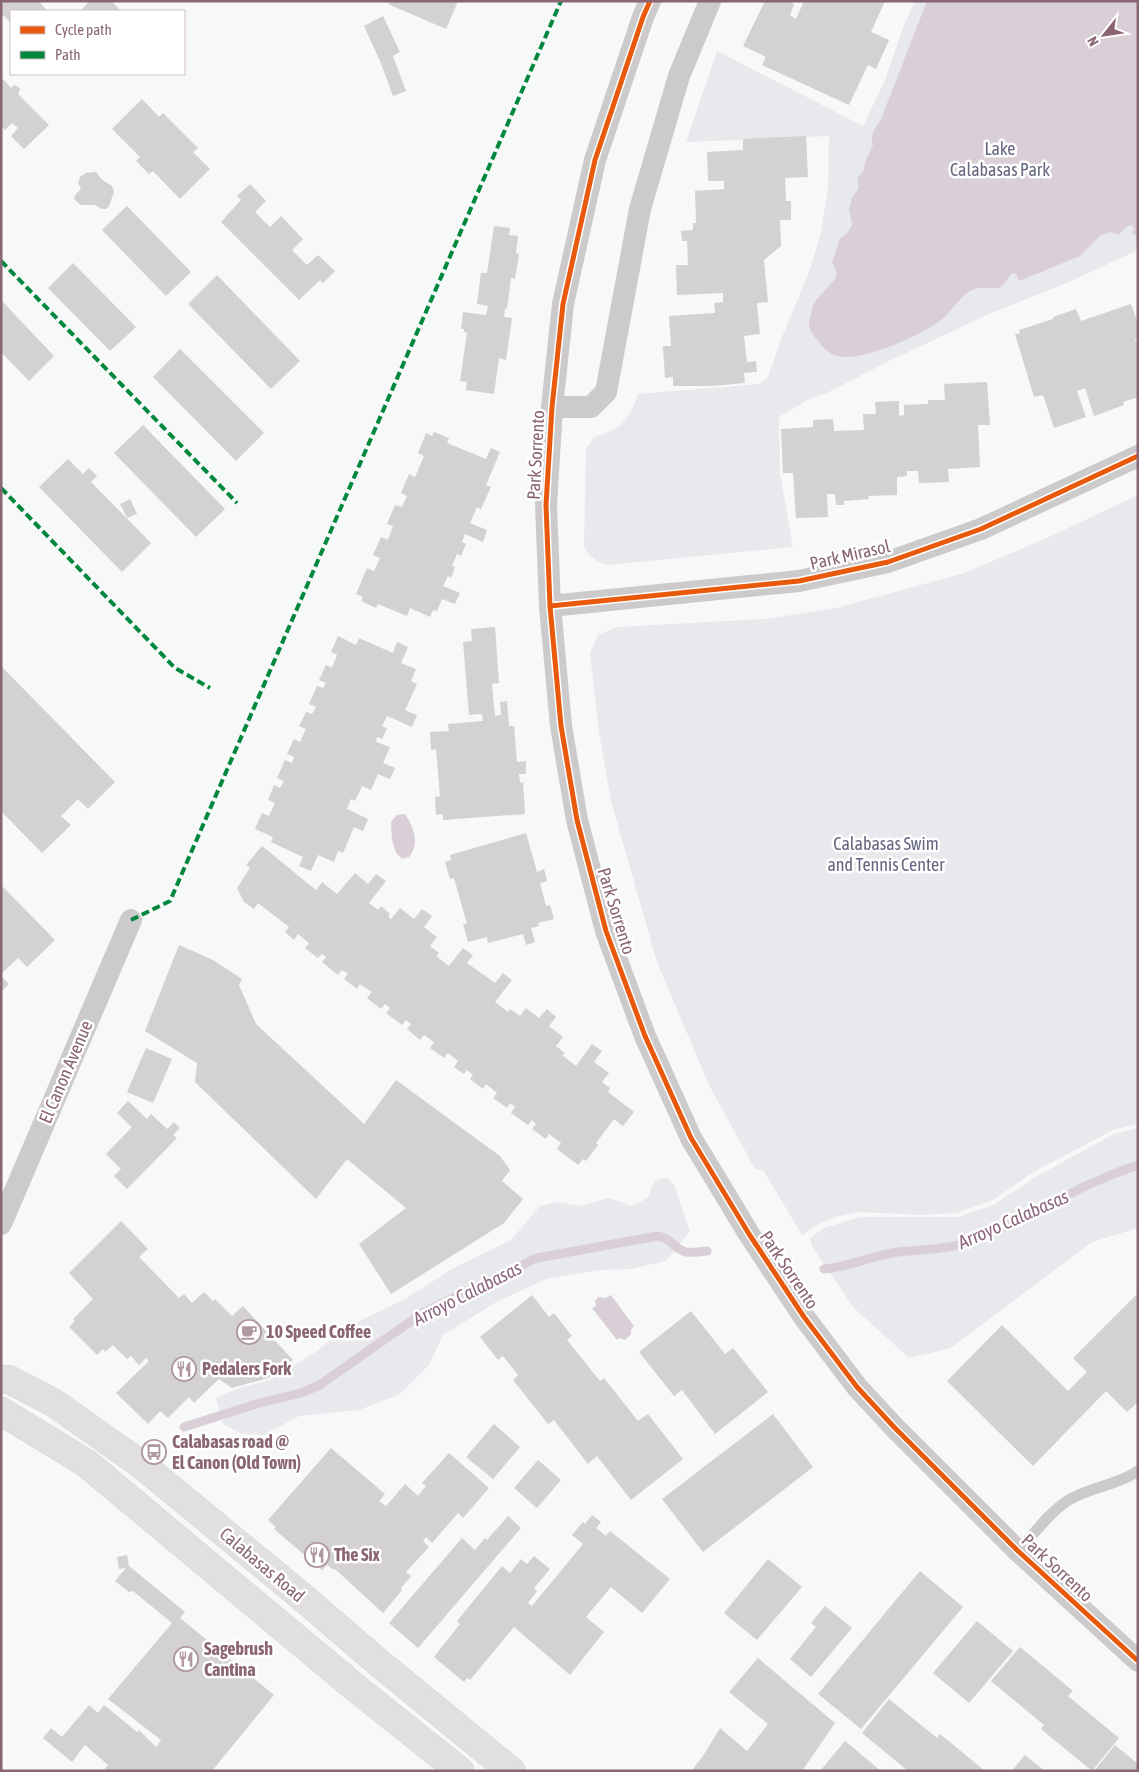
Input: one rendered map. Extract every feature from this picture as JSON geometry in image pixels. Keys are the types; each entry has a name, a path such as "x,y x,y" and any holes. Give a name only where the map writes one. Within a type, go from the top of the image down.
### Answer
{"main road":[{"name":"Calabasas Road","path":"1,1379 10,1380 54,1403 142,1465 301,1596 379,1664 511,1771"},
{"name":"Calabasas Road","path":"1,1411 86,1463 357,1689 460,1771"}],"street":[{"name":"Park Sorrento","path":"650,1 595,160 563,304 552,407 546,505 550,606 561,726 577,820 606,932 644,1036 691,1138 749,1234 793,1301 858,1387 894,1427 1018,1551 1138,1661"},
{"path":"552,407 591,406 606,392 640,209 679,76 710,1"},
{"name":"Park Mirasol","path":"550,606 798,581 888,562 981,529 1138,456"},
{"name":"El Canon Avenue","path":"1,1224 130,920"}],"lane":[{"path":"1018,1551 1057,1509 1067,1501 1126,1478 1138,1471"}],"green space":[{"name":"Lake Calabasas Park","path":"915,1 1138,1 1138,250 1069,282 989,314 889,361 827,393 811,398 779,417 780,473 793,547 607,565 596,560 588,553 584,546 586,449 594,437 611,431 623,423 638,394 759,384 768,377 780,342 811,267 821,232 828,189 829,136 686,142 717,51 863,126 885,80 904,25"},
{"name":"Calabasas Swim and Tennis Center","path":"1138,495 1138,1124 1113,1130 1035,1171 993,1200 957,1213 921,1215 859,1212 839,1216 821,1223 802,1235 763,1170 755,1169 709,1085 657,962 611,801 599,732 590,653 598,635 617,627 766,619 836,608 965,573 1049,537"},
{"path":"1138,1128 1138,1228 1092,1242 951,1348 909,1358 854,1308 812,1247 810,1238 824,1228 860,1217 958,1217 993,1205 1039,1175 1114,1134"},
{"path":"667,1177 674,1185 690,1231 666,1261 631,1269 599,1270 546,1279 498,1301 443,1335 429,1365 400,1394 359,1410 299,1416 264,1435 242,1434 223,1424 216,1398 239,1388 270,1380 314,1353 345,1328 405,1299 452,1269 511,1240 540,1206 558,1202 580,1206 609,1198 632,1206 648,1198 654,1181"}],"shaded area":[{"path":"927,1 1138,1 1138,237 1132,234 1134,228 1131,225 1125,228 1119,235 1111,232 1101,235 1080,256 1019,281 1016,274 1012,273 1004,284 997,288 979,288 970,291 940,321 905,340 875,352 847,357 837,356 824,348 810,330 809,323 813,307 837,274 832,262 840,239 848,232 852,225 849,209 852,198 858,189 858,177 864,170 865,162 873,145 874,131 881,119"},
{"path":"405,814 411,824 415,841 409,857 402,859 396,853 392,840 391,822 397,815"},
{"path":"611,1295 634,1326 631,1334 625,1340 620,1338 617,1340 592,1308 596,1306 595,1301 598,1297 605,1298"}],"building":[{"path":"1,1 38,1 47,10 10,10 10,22 1,13"},
{"path":"90,1 111,1 120,10 81,10"},
{"path":"389,1 458,1 446,29 388,4"},
{"path":"765,1 789,1 794,4 790,15 796,19 804,1 885,1 871,32 889,40 876,69 868,65 849,105 762,65 766,57 743,46"},
{"path":"383,16 400,52 393,56 406,91 393,96 364,26"},
{"path":"1,77 11,88 14,85 20,89 18,94 49,125 24,149 11,136 18,128 12,123 5,130 1,126"},
{"path":"142,99 159,117 163,113 198,148 193,152 210,169 180,199 153,171 149,174 136,161 140,157 112,129"},
{"path":"806,136 808,177 785,178 786,201 791,201 791,220 780,220 781,246 764,260 768,302 757,303 760,334 744,336 747,362 756,361 757,372 744,373 745,383 713,386 673,386 673,377 665,378 663,346 671,346 669,316 715,313 714,303 723,302 723,293 677,295 676,265 688,265 687,241 682,241 681,231 693,230 693,223 696,223 695,191 724,189 724,181 708,181 707,152 743,150 743,139"},
{"path":"96,172 102,180 112,186 114,192 106,209 95,205 81,205 74,199 81,189 78,183 80,177 86,173"},
{"path":"250,184 266,201 255,212 270,227 281,216 303,239 292,250 307,265 318,255 335,271 323,283 320,280 299,300 221,222 241,200 237,196"},
{"path":"127,206 191,272 166,296 102,230"},
{"path":"494,226 510,228 509,235 518,236 516,253 519,254 515,279 511,278 507,309 505,308 504,317 512,318 506,360 499,358 494,394 466,390 467,382 460,381 467,333 464,332 464,329 461,329 463,312 486,315 488,306 477,304 481,273 487,273"},
{"path":"73,263 136,327 110,351 48,288"},
{"path":"217,275 300,361 271,389 188,304"},
{"path":"1,300 54,356 29,381 1,352"},
{"path":"1131,304 1138,324 1138,338 1135,339 1138,346 1138,397 1123,402 1124,405 1094,416 1085,388 1077,391 1086,417 1054,428 1043,395 1034,397 1015,334 1020,333 1019,330 1076,309 1081,321"},
{"path":"180,349 264,433 236,461 153,377"},
{"path":"987,382 990,425 978,425 980,467 948,469 949,482 919,483 918,471 907,471 907,476 897,477 897,495 868,496 869,499 844,501 844,505 836,505 835,494 827,494 828,517 796,518 793,473 783,473 781,429 813,427 813,420 833,419 834,431 864,430 863,414 876,414 875,402 899,401 899,416 904,415 904,405 928,404 928,400 945,400 944,384"},
{"path":"143,425 225,509 196,537 114,453"},
{"path":"434,432 449,438 447,443 486,459 491,448 500,452 486,485 491,487 481,509 477,507 470,523 487,530 483,542 465,534 462,542 466,544 461,556 457,554 452,566 455,567 451,578 448,576 443,586 460,593 455,604 442,599 437,611 433,610 430,617 410,608 407,616 378,604 376,608 361,601 363,597 356,594 367,568 374,571 380,558 373,555 381,537 388,540 393,526 387,524 395,505 402,507 407,496 401,493 409,474 415,477 424,456 418,453 426,433 432,436"},
{"path":"68,459 83,474 89,468 97,476 91,482 151,543 122,572 39,487"},
{"path":"130,499 137,514 127,518 120,504"},
{"path":"495,627 499,683 492,684 495,716 501,715 500,702 507,701 509,726 514,726 517,762 526,761 526,774 519,774 520,783 523,782 525,814 443,820 443,814 436,815 435,797 440,796 436,749 431,750 430,732 449,731 448,724 483,721 482,714 469,715 463,642 472,641 471,629"},
{"path":"338,636 356,645 359,638 393,653 397,642 408,647 401,663 416,669 411,681 417,684 405,710 417,715 412,727 387,716 382,726 387,728 382,739 377,737 376,742 390,747 383,763 395,768 390,779 378,774 371,790 362,786 355,801 351,799 347,809 368,819 363,831 354,827 343,853 338,851 334,862 318,855 311,871 299,866 303,857 271,842 273,837 255,829 262,813 269,816 275,803 268,800 274,785 280,788 284,781 277,778 285,760 292,763 294,757 287,754 294,739 300,742 306,729 299,726 306,712 312,714 316,707 309,704 317,686 323,688 326,683 319,680 326,665 332,668 337,655 331,652"},
{"path":"1,666 115,782 88,809 78,799 61,816 71,825 42,853 1,811"},
{"path":"526,833 537,872 544,869 547,881 540,883 546,906 550,905 554,919 538,923 539,926 531,928 535,942 526,945 523,934 488,943 487,937 468,942 463,924 467,924 454,878 450,879 445,862 451,860 450,855"},
{"path":"262,846 316,890 322,882 337,894 355,873 368,884 376,874 386,881 369,903 378,910 381,906 390,914 388,916 391,919 400,908 414,919 422,909 432,916 424,927 437,937 430,946 439,953 436,956 449,966 463,948 473,955 467,963 495,983 503,973 512,980 495,1002 508,1012 510,1009 520,1016 526,1008 539,1018 547,1009 556,1017 549,1026 563,1037 556,1046 565,1053 562,1055 576,1066 592,1044 602,1051 594,1062 609,1073 602,1082 610,1088 608,1092 634,1112 623,1126 614,1119 596,1143 598,1145 586,1161 583,1159 578,1165 557,1149 561,1143 549,1134 546,1139 532,1129 536,1124 532,1120 528,1125 511,1113 515,1107 510,1103 507,1108 493,1098 497,1093 486,1084 483,1089 470,1079 473,1075 467,1070 464,1074 454,1067 458,1061 448,1053 444,1058 430,1048 434,1042 424,1035 420,1040 407,1029 411,1024 406,1020 402,1025 386,1013 390,1008 385,1004 381,1009 367,998 372,992 360,984 357,989 344,979 348,974 342,970 338,975 322,962 326,957 322,954 318,958 305,948 309,943 298,934 294,940 285,932 289,927 258,903 254,909 244,902 237,888 250,868 246,865"},
{"path":"1,885 55,940 27,967 18,958 1,974"},
{"path":"179,945 213,960 242,979 239,985 256,1024 364,1124 396,1080 500,1156 510,1170 502,1181 523,1199 504,1223 391,1294 359,1244 406,1208 347,1159 316,1199 195,1082 197,1063 145,1031"},
{"path":"1,976 9,984 1,992"},
{"path":"146,1048 172,1059 153,1103 127,1092"},
{"path":"128,1101 147,1119 151,1114 167,1129 174,1122 180,1128 173,1135 177,1138 127,1189 114,1176 121,1169 106,1154 132,1127 117,1113"},
{"path":"121,1221 148,1249 139,1257 179,1298 184,1294 192,1303 204,1292 213,1301 215,1299 232,1316 243,1306 293,1360 268,1378 232,1388 219,1379 194,1403 189,1397 168,1418 160,1411 148,1424 116,1393 149,1361 146,1358 139,1365 131,1356 127,1359 113,1345 105,1352 103,1349 97,1355 69,1327 75,1321 73,1319 93,1299 69,1273"},
{"path":"1138,1293 1138,1402 1127,1412 1106,1391 1033,1466 947,1381 1002,1325 1068,1391 1087,1372 1073,1358"},
{"path":"532,1295 549,1317 554,1313 572,1336 567,1340 600,1381 604,1378 638,1421 648,1414 683,1459 631,1500 597,1456 588,1464 554,1420 548,1424 513,1380 518,1375 503,1356 498,1360 480,1337"},
{"path":"691,1311 725,1354 733,1348 768,1392 715,1434 682,1390 674,1396 639,1352"},
{"path":"773,1414 813,1467 703,1552 662,1499"},
{"path":"494,1424 520,1447 493,1479 466,1457"},
{"path":"331,1448 385,1494 379,1501 386,1506 405,1484 418,1496 426,1486 422,1483 449,1453 489,1488 463,1518 458,1513 432,1543 426,1537 423,1541 429,1547 406,1572 411,1576 383,1613 335,1569 327,1565 322,1570 274,1529 276,1527 268,1520"},
{"path":"538,1460 561,1480 537,1508 514,1488"},
{"path":"592,1515 601,1522 596,1528 606,1536 610,1531 670,1579 642,1613 611,1587 586,1617 604,1632 570,1675 514,1627 470,1680 467,1678 464,1682 434,1657 460,1624 457,1621 502,1566 510,1573 521,1559 527,1564 534,1556 550,1569 534,1588 537,1591 528,1603 532,1606 583,1544 572,1535"},
{"path":"508,1516 521,1528 418,1648 389,1623 462,1538 475,1550 485,1538 487,1540"},
{"name":"Sagebrush Cantina","path":"127,1555 129,1566 185,1612 180,1618 274,1695 212,1771 103,1771 108,1765 85,1745 72,1762 43,1738 51,1728 62,1737 89,1705 98,1713 104,1705 137,1732 139,1730 156,1747 161,1740 108,1699 172,1623 133,1591 129,1592 115,1581 126,1568 119,1569 117,1557"},
{"path":"768,1559 802,1587 757,1640 724,1613"},
{"path":"920,1571 963,1607 861,1729 818,1694"},
{"path":"825,1606 852,1628 811,1677 790,1659 816,1627 811,1623"},
{"path":"977,1621 1013,1651 969,1703 933,1673"},
{"path":"1020,1647 1073,1691 1068,1696 1119,1738 1092,1771 1041,1729 1044,1725 991,1681"},
{"path":"758,1658 835,1723 802,1771 695,1771 693,1769 720,1728 747,1751 768,1724 729,1692"},
{"path":"889,1699 937,1738 940,1734 985,1771 908,1771 862,1733"},
{"path":"845,1741 881,1771 820,1771"},
{"path":"1115,1745 1138,1764 1138,1771 1094,1771"},
{"path":"1025,1755 1045,1771 1012,1771"}],"waterway":[{"name":"Arroyo Calabasas","path":"824,1269 898,1252 939,1248 970,1242 1077,1190 1138,1165"},
{"name":"Arroyo Calabasas","path":"184,1427 256,1404 301,1393 318,1386 424,1312 537,1258 657,1236 666,1239 682,1251 707,1251"}],"marked path":[{"path":"131,920 170,901 561,1"},
{"path":"1,261 237,503"},
{"path":"1,488 175,668 210,688"}],"cycle path":[{"path":"650,1 595,160 563,304 552,407 546,505 550,606 561,726 577,820 606,931 645,1036 691,1138 749,1234 804,1317 857,1387 894,1427 1018,1551 1138,1661"},
{"path":"550,606 799,581 888,562 981,529 1138,456"}],"place":[{"name":"10 Speed Coffee","path":"249,1332"},
{"name":"Pedalers Fork","path":"184,1369"},
{"name":"Calabasas road @ El Canon (Old Town)","path":"154,1452"},
{"name":"The Six","path":"317,1555"},
{"name":"Sagebrush Cantina","path":"186,1659"}]}
